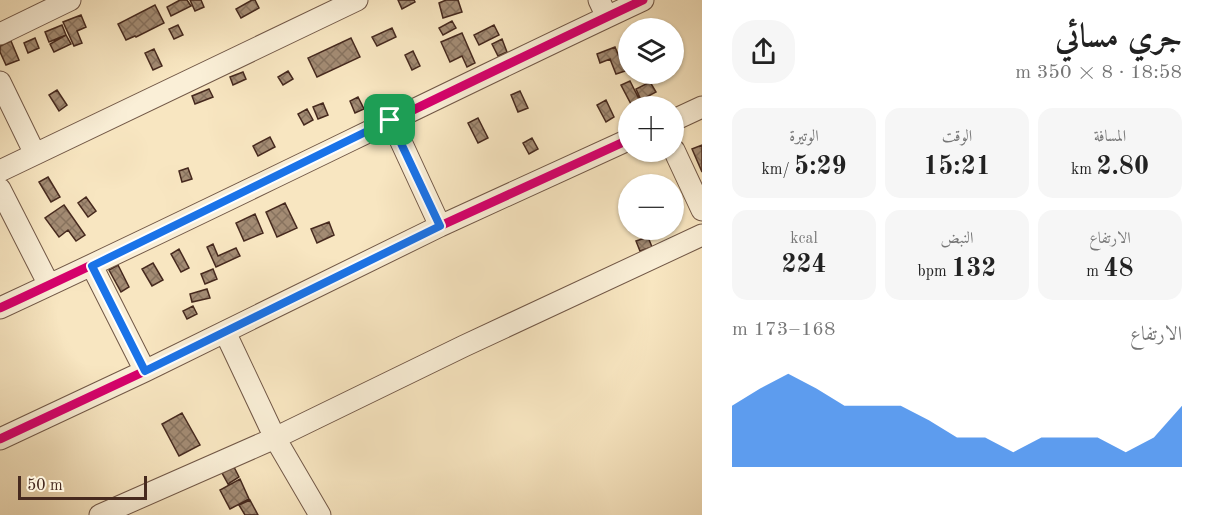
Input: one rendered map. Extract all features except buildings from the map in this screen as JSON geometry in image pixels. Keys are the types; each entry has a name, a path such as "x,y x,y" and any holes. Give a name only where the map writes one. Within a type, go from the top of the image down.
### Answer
{"street":[{"path":"0,34 70,0"},
{"path":"0,308 92,266 390,120 603,8 643,0"},
{"path":"0,171 345,2"},
{"path":"0,82 35,154"},
{"path":"684,115 702,107"},
{"path":"390,120 440,226"},
{"path":"0,439 145,371 440,226 618,145"},
{"path":"680,162 702,210"},
{"path":"0,189 49,285"},
{"path":"100,515 275,438 464,346 702,235"},
{"path":"92,266 145,371"},
{"path":"225,332 275,438 320,515"}],"cycle path":[{"path":"0,308 643,0"},
{"path":"0,439 145,371 440,226 618,145"}],"route":[{"path":"390,120 440,226 145,371 92,266 390,120"}]}
